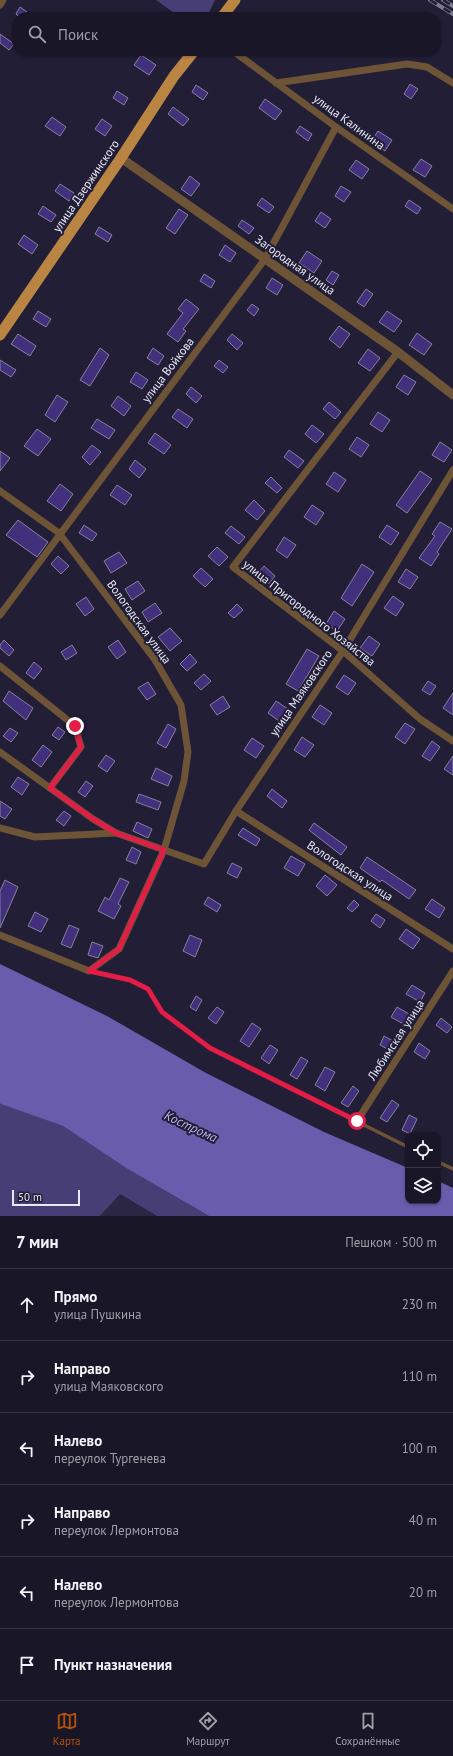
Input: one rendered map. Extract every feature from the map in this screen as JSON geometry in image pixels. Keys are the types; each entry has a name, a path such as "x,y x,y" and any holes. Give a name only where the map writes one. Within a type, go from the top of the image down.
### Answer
{"main road":[{"path":"226,12 235,0"},
{"name":"улица Дзержинского","path":"0,335 121,158 174,76 190,56"}],"street":[{"path":"0,5 3,0"},
{"name":"улица Калинина","path":"241,56 336,127 453,209"},
{"path":"276,83 407,64 427,67 453,83"},
{"name":"улица Войкова","path":"0,615 265,259 336,127"},
{"name":"Загородная улица","path":"121,158 398,352 453,395"},
{"name":"улица Пригородного Хозяйства","path":"398,352 233,568 343,651 420,719 453,741"},
{"name":"улица Маяковского","path":"164,850 204,864 236,811 343,651 453,470"},
{"name":"Вологодская улица","path":"0,491 59,534 155,660 181,705 188,752 184,781 164,850"},
{"path":"0,666 75,726 81,747 50,788"},
{"path":"0,752 93,819 116,833 164,850 119,949 89,971 0,935"},
{"name":"Вологодская улица","path":"236,811 453,950"},
{"path":"0,828 35,837 116,833"},
{"name":"Любимская улица","path":"357,1121 453,971"}],"lane":[{"path":"89,971 130,980 148,989 162,1012 210,1048 405,1145"},
{"path":"441,1163 453,1169"}],"shaded area":[{"path":"156,0 215,0 209,12 173,12"},
{"path":"0,1103 63,1126 126,1168 209,1216 157,1216 120,1194 100,1216 0,1216"},
{"path":"119,1194 157,1216 100,1216"}],"water":[{"name":"Кострома","path":"0,964 107,1016 206,1073 324,1132 405,1167 405,1204 441,1204 441,1182 453,1188 453,1216 209,1216 126,1168 63,1126 0,1103"}],"building":[{"path":"20,7 27,12 17,12"},
{"path":"0,34 12,43 12,46 9,50 0,43"},
{"path":"140,56 142,56 156,65 149,75 134,65"},
{"path":"410,84 418,89 411,99 404,94"},
{"path":"196,85 208,93 203,100 192,92"},
{"path":"117,91 128,98 124,105 113,98"},
{"path":"265,99 282,111 275,120 259,108"},
{"path":"173,107 189,119 183,126 168,114"},
{"path":"52,117 66,127 60,136 45,126"},
{"path":"102,119 112,126 105,136 95,129"},
{"path":"300,126 312,134 308,141 296,132"},
{"path":"378,131 392,140 385,151 371,142"},
{"path":"421,159 432,166 425,177 413,170"},
{"path":"356,160 369,169 362,179 349,170"},
{"path":"190,176 200,184 191,196 181,189"},
{"path":"60,184 74,193 69,201 55,191"},
{"path":"341,186 351,192 344,202 335,196"},
{"path":"262,198 274,207 269,213 257,205"},
{"path":"409,200 421,208 417,214 405,206"},
{"path":"43,206 56,215 51,222 38,214"},
{"path":"179,209 188,215 175,234 166,228"},
{"path":"321,212 331,219 325,228 315,221"},
{"path":"242,220 254,228 249,234 238,226"},
{"path":"99,227 112,235 108,242 95,234"},
{"path":"24,235 38,245 32,254 18,244"},
{"path":"225,245 236,253 230,262 219,255"},
{"path":"307,251 322,261 314,273 299,263"},
{"path":"332,271 339,275 333,285 326,280"},
{"path":"204,274 215,281 211,288 200,281"},
{"path":"272,278 283,285 277,295 266,288"},
{"path":"366,289 373,294 364,307 357,302"},
{"path":"186,299 199,309 183,329 186,331 178,342 167,334 183,313 178,309"},
{"path":"252,304 259,309 254,316 247,310"},
{"path":"38,311 51,319 46,327 33,319"},
{"path":"387,311 402,321 394,332 379,322"},
{"path":"339,326 350,334 340,348 329,339"},
{"path":"417,333 432,344 424,355 409,345"},
{"path":"18,334 36,346 30,356 11,344"},
{"path":"232,334 243,343 237,350 227,340"},
{"path":"100,348 109,355 90,386 80,380"},
{"path":"153,348 164,356 158,365 147,358"},
{"path":"368,349 380,358 370,371 358,363"},
{"path":"0,360 16,370 11,377 0,370"},
{"path":"219,360 228,367 223,373 214,366"},
{"path":"136,372 148,380 142,389 130,382"},
{"path":"404,375 416,382 408,395 396,387"},
{"path":"191,387 202,396 196,403 186,394"},
{"path":"57,395 68,402 55,422 45,415"},
{"path":"118,396 131,406 124,416 111,406"},
{"path":"329,402 341,412 335,419 323,409"},
{"path":"178,409 193,419 187,428 172,417"},
{"path":"378,412 390,420 382,432 370,424"},
{"path":"97,419 115,430 109,439 91,428"},
{"path":"312,425 324,434 316,443 305,434"},
{"path":"37,429 51,439 38,456 24,446"},
{"path":"155,433 171,445 164,454 148,443"},
{"path":"357,437 369,445 361,457 349,449"},
{"path":"440,442 452,450 444,462 432,455"},
{"path":"92,445 101,452 90,465 82,457"},
{"path":"289,450 304,461 298,468 284,457"},
{"path":"0,451 10,458 0,471"},
{"path":"135,460 146,469 139,478 129,469"},
{"path":"420,471 432,479 407,513 396,505"},
{"path":"334,472 346,480 338,492 326,484"},
{"path":"271,477 282,488 277,493 265,483"},
{"path":"60,484 73,494 61,511 47,501"},
{"path":"117,485 132,495 125,505 110,495"},
{"path":"254,500 265,511 257,520 245,510"},
{"path":"312,505 324,513 316,525 304,517"},
{"path":"18,520 48,542 37,557 6,535"},
{"path":"440,522 452,529 437,552 439,554 431,566 419,558 435,536 432,534"},
{"path":"84,525 97,534 92,541 79,533"},
{"path":"387,525 399,533 391,545 379,537"},
{"path":"231,526 245,537 239,544 225,533"},
{"path":"284,537 296,545 287,558 276,550"},
{"path":"217,547 228,557 219,566 208,556"},
{"path":"119,552 127,563 111,573 104,561"},
{"path":"58,556 69,566 61,574 51,564"},
{"path":"362,564 374,572 352,606 341,598"},
{"path":"264,566 275,576 269,584 257,574"},
{"path":"201,568 213,579 205,587 193,576"},
{"path":"406,569 418,577 410,589 398,582"},
{"path":"138,581 145,591 132,600 125,589"},
{"path":"393,596 404,604 396,616 384,608"},
{"path":"86,597 94,609 85,616 76,604"},
{"path":"155,603 162,613 148,622 142,612"},
{"path":"237,604 243,610 234,618 228,613"},
{"path":"334,611 345,619 337,631 326,624"},
{"path":"170,628 182,641 170,651 158,637"},
{"path":"369,636 380,644 372,656 360,648"},
{"path":"4,640 14,650 9,656 0,648 0,645"},
{"path":"118,640 126,652 117,659 108,647"},
{"path":"72,645 77,653 66,660 61,652"},
{"path":"307,649 319,656 298,691 286,684"},
{"path":"190,654 197,662 187,671 180,664"},
{"path":"34,662 42,669 34,679 26,673"},
{"path":"204,674 211,681 201,690 194,683"},
{"path":"344,675 356,683 348,695 336,687"},
{"path":"428,681 436,686 430,695 422,690"},
{"path":"148,682 156,694 147,700 138,688"},
{"path":"9,691 33,708 26,720 3,701"},
{"path":"453,693 453,715 443,708"},
{"path":"223,696 230,707 217,715 210,705"},
{"path":"276,701 288,709 279,721 268,713"},
{"path":"320,705 332,713 324,725 312,717"},
{"path":"405,723 415,729 405,744 395,737"},
{"path":"168,724 176,729 166,748 157,743"},
{"path":"58,727 65,732 59,740 52,735"},
{"path":"10,728 18,733 11,742 3,736"},
{"path":"302,737 314,745 305,757 294,750"},
{"path":"252,738 264,746 256,758 244,750"},
{"path":"432,741 440,747 430,761 422,756"},
{"path":"43,745 52,752 41,767 32,760"},
{"path":"106,755 115,761 107,772 98,766"},
{"path":"453,756 453,775 444,769"},
{"path":"156,768 172,776 168,786 151,779"},
{"path":"18,777 29,784 22,795 11,787"},
{"path":"86,781 93,786 85,797 78,792"},
{"path":"272,789 287,801 282,808 267,796"},
{"path":"139,794 161,802 158,810 136,802"},
{"path":"0,801 12,809 5,819 0,816"},
{"path":"64,811 71,816 64,826 56,820"},
{"path":"137,822 152,829 148,838 133,831"},
{"path":"314,823 347,847 341,855 309,830"},
{"path":"243,828 260,839 256,846 238,835"},
{"path":"132,847 141,852 136,864 126,860"},
{"path":"291,856 305,864 298,876 284,868"},
{"path":"367,857 416,890 409,899 382,880 380,882 360,868"},
{"path":"232,863 242,868 237,878 227,873"},
{"path":"325,875 337,885 327,896 316,886"},
{"path":"120,878 129,882 118,904 121,906 114,919 98,911 105,897 109,900"},
{"path":"5,880 18,887 0,928 0,891"},
{"path":"208,897 221,905 217,912 204,904"},
{"path":"432,899 445,908 439,918 425,909"},
{"path":"354,900 359,905 352,912 347,908"},
{"path":"35,912 48,919 41,932 28,926"},
{"path":"376,914 385,920 380,928 371,921"},
{"path":"69,925 79,929 71,948 61,944"},
{"path":"406,929 420,939 413,949 399,939"},
{"path":"190,935 202,940 195,957 183,951"},
{"path":"92,942 103,946 98,958 88,955"},
{"path":"412,985 425,993 420,1002 406,994"},
{"path":"196,996 202,1000 196,1011 190,1007"},
{"path":"217,1007 224,1012 216,1024 208,1018"},
{"path":"397,1007 411,1015 405,1025 391,1017"},
{"path":"441,1018 452,1027 447,1033 436,1025"},
{"path":"252,1023 261,1029 249,1047 240,1041"},
{"path":"384,1036 393,1041 389,1050 380,1045"},
{"path":"419,1043 430,1051 425,1059 414,1052"},
{"path":"270,1045 278,1050 269,1064 261,1058"},
{"path":"301,1057 308,1061 297,1079 290,1075"},
{"path":"325,1067 335,1072 325,1091 315,1085"},
{"path":"353,1086 359,1091 348,1107 341,1103"},
{"path":"392,1100 399,1105 387,1122 380,1118"},
{"path":"409,1115 417,1119 411,1132 402,1130"}],"railway":[{"path":"430,0 453,14"},
{"path":"443,0 453,6"}],"route":[{"path":"75,726 81,747 50,788 93,819 116,833 164,850 119,949 89,971 130,980 148,989 162,1012 210,1048 357,1121"}]}
